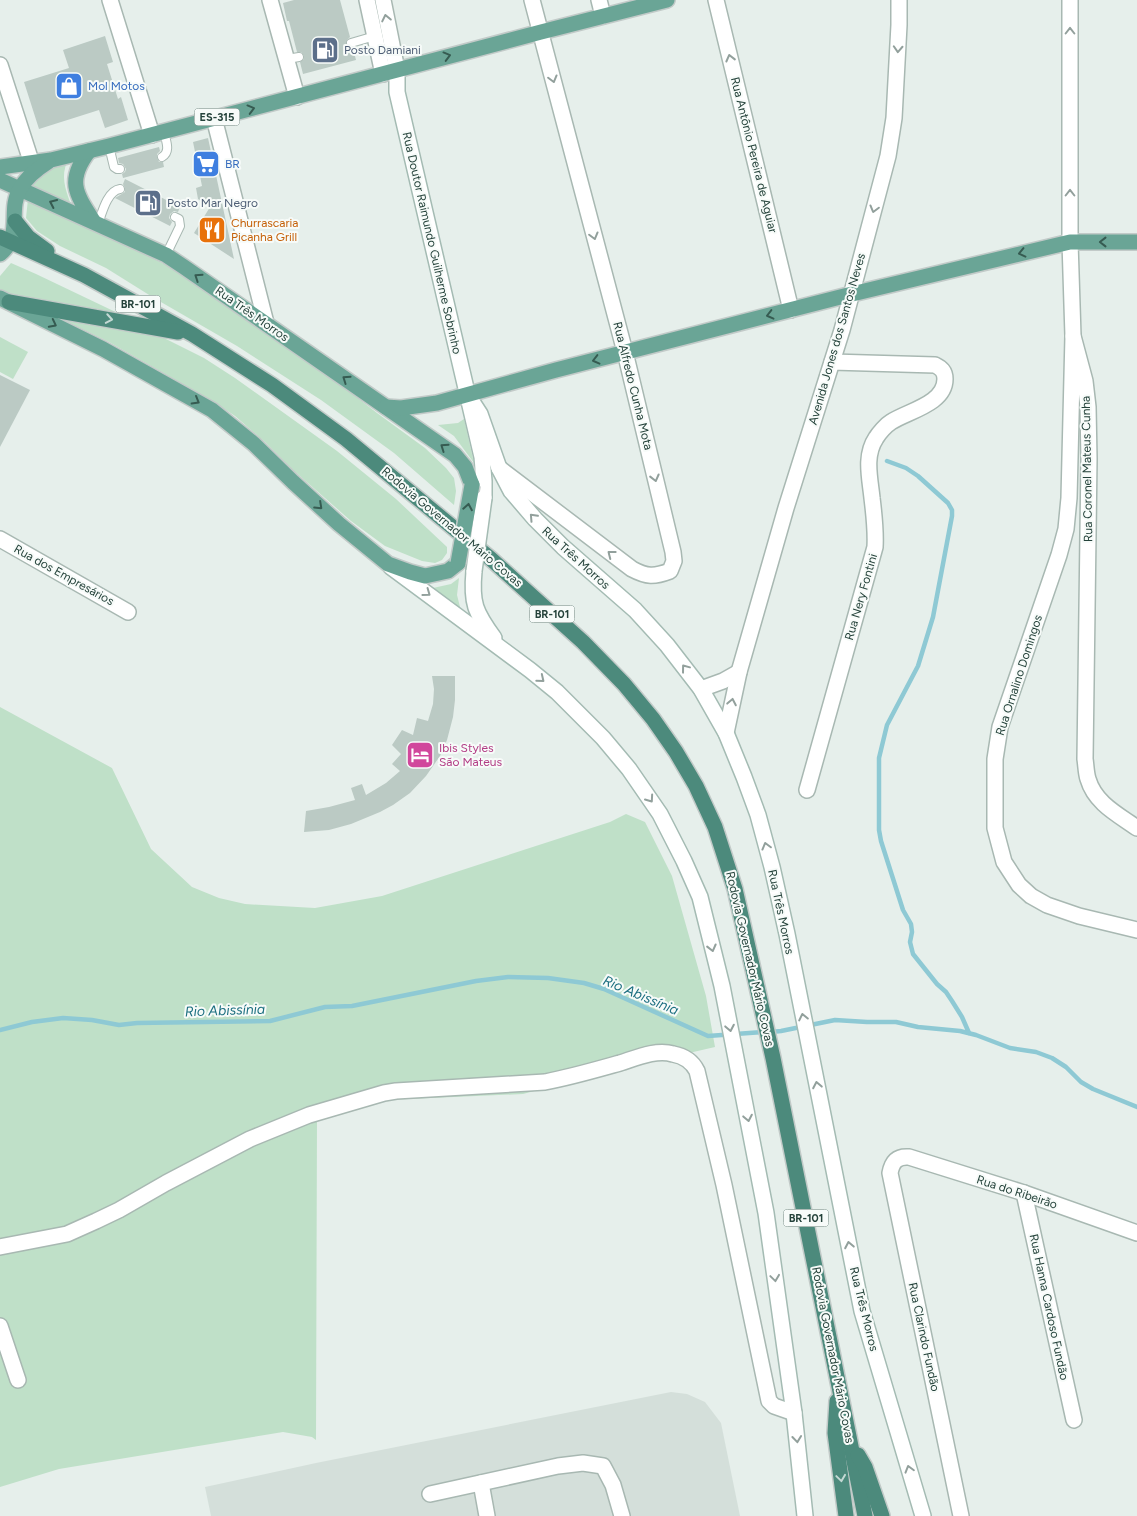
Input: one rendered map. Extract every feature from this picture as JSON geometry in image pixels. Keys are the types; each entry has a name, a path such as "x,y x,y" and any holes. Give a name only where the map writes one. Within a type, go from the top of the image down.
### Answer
{"highway":[{"path":"15,221 28,237 84,275"},
{"name":"Rodovia Governador Mário Covas","path":"6,239 84,275 192,334 266,382 346,439 491,559 583,642 624,684 653,719 676,752 696,786 715,827 736,889 773,1058 865,1516"},
{"path":"5,300 192,334"},
{"path":"838,1377 835,1433 846,1516"},
{"path":"852,1446 865,1467 882,1516"}],"main road":[{"name":"ES-315","path":"0,167 34,167 51,160 158,134 667,0"},
{"path":"89,151 80,162 75,182 78,194 96,223"},
{"name":"ES-315","path":"20,188 34,167"},
{"name":"Rua Três Morros","path":"0,180 166,255 455,455 465,467 472,485 458,562 448,571 426,576 388,564 339,524 254,444 212,410 103,349 5,300"},
{"path":"0,187 12,208 15,221"},
{"path":"0,254 15,221 16,200 20,188"},
{"path":"386,407 418,406 852,294 1070,242 1137,242"}],"street":[{"path":"110,0 158,134"},
{"path":"270,0 293,58 297,97"},
{"path":"367,0 375,36 390,72"},
{"name":"Rua Doutor Raimundo Guilherme Sobrinho","path":"382,0 390,72 483,468 484,498 472,586 474,605 478,615 502,650"},
{"name":"Rua Alfredo Cunha Mota","path":"499,468 632,569 645,576 670,571 674,561 673,552 625,352 532,0"},
{"path":"598,0 603,16"},
{"name":"Rua Antônio Pereira de Aguiar","path":"716,0 791,310"},
{"name":"Avenida Jones dos Santos Neves","path":"726,733 739,672 786,508 852,294 888,156 894,118 899,0"},
{"name":"Rua Coronel Mateus Cunha","path":"1070,0 1070,242 1073,336 1085,381 1088,407 1085,759 1088,778 1094,794 1106,807 1137,828"},
{"path":"0,65 34,167"},
{"path":"214,118 266,323"},
{"name":"Rua Ornalino Domingos","path":"1073,336 1069,498 1066,529 1060,555 1000,727 995,759 995,828 1004,862 1019,885 1031,896 1047,905 1079,916 1137,930"},
{"name":"Rua Nery Fontini","path":"807,790 875,547 876,531 869,470 870,448 876,437 890,422 935,399 945,382 945,374 942,369 935,365 832,362"},
{"name":"Rua Três Morros","path":"467,394 480,414 499,468 511,491 562,547 635,610 667,645 701,689 726,733 744,777 758,815 787,934 862,1311 922,1516"},
{"name":"Rua dos Empresários","path":"0,539 128,612"},
{"name":"Rua Três Morros","path":"388,564 557,692 603,738 629,769 660,814 700,897 722,986 766,1213 794,1413 805,1516"},
{"path":"701,689 723,681 739,672"},
{"path":"0,1247 67,1234 119,1210 250,1139 309,1115 384,1093 545,1082 652,1054 672,1053 688,1060 694,1065 696,1071 724,1185 769,1401 774,1406 794,1413"},
{"name":"Rua do Ribeirão","path":"896,1160 902,1156 909,1157 1137,1233"},
{"name":"Rua Clarindo Fundão","path":"896,1160 891,1166 890,1173 961,1516"},
{"name":"Rua Hanna Cardoso Fundão","path":"1024,1194 1074,1420"},
{"path":"0,1326 18,1380"},
{"path":"430,1494 558,1466 582,1463 603,1466 613,1485 622,1516"},
{"path":"480,1483 487,1516"}],"lane":[{"path":"352,43 375,36"},
{"path":"158,134 168,150 165,156 162,157"},
{"path":"109,146 114,167 120,169"},
{"path":"96,223 110,194 114,190 120,189"},
{"path":"166,255 180,226 179,219 175,216"}],"shaded area":[{"path":"671,1392 687,1394 705,1402 721,1423 740,1516 211,1516 205,1487"}],"green space":[{"path":"67,162 64,177 70,202 28,186 41,171"},
{"path":"28,199 106,234 191,278 319,368 425,448 446,468 454,478 456,491 454,505 394,453 321,400 237,346 106,268 60,246 37,231 26,218"},
{"path":"11,263 147,327 0,294 0,276"},
{"path":"49,313 164,338 204,358 337,451 396,499 447,547 447,553 442,560 435,563 422,561 385,546 351,521 235,416 211,400 109,342"},
{"path":"0,337 28,352 13,379 0,372"},
{"path":"464,419 474,463 454,436 438,425 458,423"},
{"path":"459,578 457,595 461,611 433,588 451,584"},
{"path":"0,707 112,768 151,849 192,887 219,898 245,904 315,908 382,896 610,822 626,814 645,822 672,876 706,996 715,1047 602,1073 523,1094 386,1100 317,1118 316,1440 312,1437 283,1432 59,1469 0,1487"}],"building":[{"path":"294,0 340,0 350,37 346,44 348,47 353,48 356,60 303,74 300,62 304,59 304,56 301,52 297,52 283,3"},
{"name":"Mol Motos","path":"105,36 113,62 107,64 118,99 121,97 128,120 105,128 99,110 39,129 24,82 69,68 63,50"},
{"path":"208,138 234,259 194,233 210,207 198,199 196,188 202,186 193,142"},
{"path":"159,147 160,151 157,154 157,158 159,162 163,162 164,167 123,178 122,174 126,169 123,164 119,163 118,158"},
{"name":"Posto Mar Negro","path":"125,179 180,207 178,212 174,211 170,214 169,218 172,222 170,226 115,198 125,192 123,184"},
{"path":"0,375 30,390 0,447"},
{"name":"Ibis Styles São Mateus","path":"432,676 455,676 455,700 447,740 440,756 426,776 410,793 380,812 351,824 329,830 304,832 306,811 355,800 351,788 362,784 366,795 386,783 400,771 392,764 401,754 392,745 402,730 413,735 417,718 428,721 433,704 434,689"}],"waterway":[{"path":"887,461 906,468 918,476 948,503 952,510 952,516 933,617 918,666 887,725 879,758 879,830 903,910 911,924 910,942 913,954 937,984 946,992 962,1017 969,1033"},
{"name":"Rio Abissínia","path":"0,1030 32,1022 63,1018 92,1020 119,1025 137,1023 270,1021 325,1007 352,1006 476,981 508,977 548,978 584,983 604,989 708,1036 763,1032"},
{"name":"Rio Abissínia","path":"771,1032 835,1020 896,1022 918,1027 960,1031 1010,1048 1036,1052 1052,1058 1066,1067 1081,1082 1093,1089 1137,1107"}],"place":[{"name":"Posto Damiani","path":"325,50"},
{"name":"Mol Motos","path":"69,86"},
{"name":"BR","path":"206,164"},
{"name":"Posto Mar Negro","path":"148,203"},
{"name":"Churrascaria Picanha Grill","path":"212,230"},
{"name":"Ibis Styles São Mateus","path":"420,755"}]}
